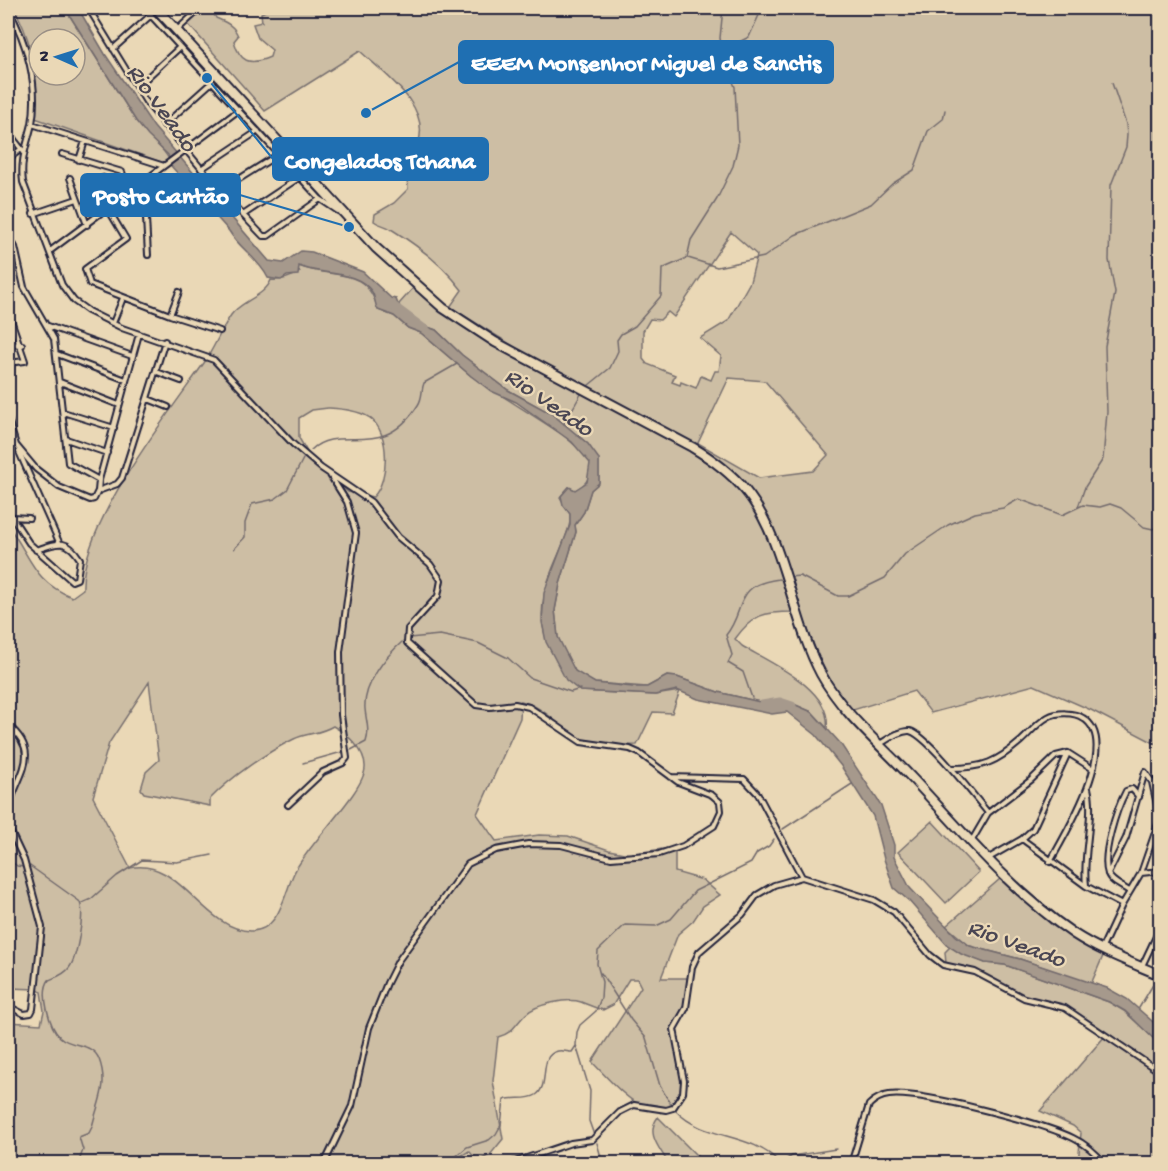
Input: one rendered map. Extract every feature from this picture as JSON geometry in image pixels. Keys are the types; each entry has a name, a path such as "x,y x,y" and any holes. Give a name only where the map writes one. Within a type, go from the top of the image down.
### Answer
{"highway":[{"path":"154,11 176,31 395,267 442,308 535,364 692,447 720,465 745,490 765,521 808,648 822,676 853,717 986,859 1040,909 1077,935 1161,975"}],"street":[{"path":"92,8 92,14 136,87 201,169 263,236 268,236 320,199"},
{"path":"144,8 154,11 180,47 320,199 344,214"},
{"path":"176,31 201,8"},
{"path":"8,9 21,35 33,79 32,124 22,151 23,182 33,214 66,292 81,306 113,323 214,360 282,433 328,472 371,502 398,537 437,572 441,580 440,593 408,629 406,638 411,649 441,672 461,694 482,707 515,704 530,707 581,742 630,749 678,782 712,795 720,802 721,811 714,826 683,846 659,854 622,859 561,845 519,845 482,855 463,870 444,901 398,961 387,983 369,1028 352,1106 324,1164"},
{"path":"114,49 154,11"},
{"path":"136,87 180,47"},
{"path":"164,124 212,82"},
{"path":"50,251 130,194 180,152 239,110"},
{"path":"32,124 164,165"},
{"path":"201,169 258,131"},
{"path":"8,132 22,151"},
{"path":"79,160 85,140"},
{"path":"8,159 22,151"},
{"path":"220,191 279,153"},
{"path":"62,154 112,168 124,175 130,194 140,204 146,218 148,255"},
{"path":"243,215 300,177"},
{"path":"70,178 87,225"},
{"path":"103,178 114,205"},
{"path":"33,214 76,199"},
{"path":"108,209 126,238 87,267 84,272 95,287 220,331"},
{"path":"8,234 15,248 24,287 47,326 57,354 68,463 99,480"},
{"path":"170,315 179,292"},
{"path":"113,323 123,298"},
{"path":"8,311 22,345 25,361 8,363"},
{"path":"47,326 132,356"},
{"path":"16,445 36,470 59,487 90,500 94,499 139,334"},
{"path":"98,491 121,480 165,341"},
{"path":"8,344 22,345"},
{"path":"57,354 126,380"},
{"path":"157,372 181,381"},
{"path":"60,382 119,405"},
{"path":"148,399 168,407"},
{"path":"63,412 114,428"},
{"path":"8,419 16,445 59,542 74,551 80,559 76,580 72,581 36,550 8,511"},
{"path":"66,439 107,453"},
{"path":"288,805 323,772 343,763 347,758 341,715 340,652 356,533 346,502 328,472"},
{"path":"12,517 29,518"},
{"path":"36,550 59,542"},
{"path":"951,768 978,767 992,763 1050,716 1074,714 1089,722 1098,740 1098,755 1088,788 1050,862"},
{"path":"8,725 23,743 27,757 8,810"},
{"path":"879,744 895,735 909,731 924,740 951,768 988,813"},
{"path":"971,843 988,813 1056,756 1068,753 1093,769"},
{"path":"986,859 1022,839 1039,821 1068,753"},
{"path":"1102,948 1122,905 1141,873 1160,819 1152,782 1145,772 1126,838 1108,874"},
{"path":"671,777 733,776 751,784 802,877"},
{"path":"1086,886 1084,862 1089,804 1088,788"},
{"path":"1130,891 1111,880 1108,874 1106,854 1122,798 1129,788 1139,797"},
{"path":"8,826 24,860 42,933 31,1012 24,1014 8,1006"},
{"path":"1022,839 1050,862 1086,886 1122,905"},
{"path":"1141,873 1161,871"},
{"path":"510,1164 571,1143 592,1140 620,1112 634,1105 666,1110 673,1107 683,1093 684,1081 674,1029 686,1008 692,967 699,952 742,915 757,895 774,885 802,877 874,900 894,912 930,955 943,965 975,972 1024,998 1065,1008 1161,1072"},
{"path":"1141,967 1161,928"},
{"path":"851,1164 869,1106 876,1098 899,1094 948,1103 1056,1131 1092,1149 1105,1164"}],"shaded area":[{"path":"14,8 65,8 77,27 27,27 27,37"},
{"path":"65,8 78,8 105,54 154,127 269,261 283,263 301,251 312,252 363,272 391,298 396,299 402,315 408,320 436,330 462,355 508,390 552,414 588,444 599,459 599,483 591,490 584,512 575,525 576,532 560,584 555,610 558,637 575,671 595,683 633,687 647,687 667,676 677,677 718,692 764,703 789,702 812,712 840,743 881,805 894,845 894,857 910,888 956,936 970,946 1020,959 1107,988 1127,999 1160,1028 1160,1045 1125,1011 1109,1002 1005,965 985,963 961,954 947,945 909,901 894,888 873,816 841,766 816,735 787,712 772,714 698,699 677,690 655,695 580,691 566,680 546,642 542,622 544,593 570,525 570,514 563,505 561,496 569,487 575,490 587,482 590,463 572,442 516,402 491,391 421,333 408,328 394,316 378,310 372,292 358,280 299,266 298,275 287,276 281,280 268,278 260,265 171,166 168,155 136,121 87,43 87,27 77,27"},
{"path":"207,8 211,8 216,18 234,29 238,36 234,41 242,58 256,61 270,57 272,50 258,38 253,24 262,22 261,13 272,8 1160,8 1160,746 1091,710 1034,685 931,713 914,691 850,711 830,680 814,647 769,520 753,493 738,477 722,462 695,444 518,349 450,307 462,290 455,281 420,249 391,229 374,221 375,214 394,203 408,189 405,156 418,144 420,130 418,117 412,104 392,80 360,51 265,111 188,24","holes":["731,232 757,255 750,282 728,321 700,338 721,356 719,371 715,371 711,380 701,376 696,388 681,382 680,385 672,382 675,375 647,364 643,359 643,331 650,319 660,320 668,312 674,317","729,378 765,381 828,455 813,471 759,478 698,443"]},
{"path":"87,43 136,121 160,147 170,162 167,164 35,118 36,87 87,87"},
{"path":"299,266 357,280 373,295 378,310 394,316 408,328 421,333 471,376 562,434 590,462 586,482 575,490 569,487 560,497 570,514 570,522 545,589 542,606 542,621 550,648 580,691 655,695 680,691 672,713 653,712 637,745 595,744 572,733 540,709 521,701 520,718 477,814 496,841 539,835 568,836 609,850 629,854 675,847 675,872 703,880 720,895 703,906 693,921 678,934 661,978 688,978 688,1004 680,1015 675,1034 682,1073 680,1095 673,1111 660,1111 637,1104 618,1089 592,1062 641,987 637,979 629,979 613,1005 603,1010 575,1001 544,1005 531,1010 511,1031 498,1037 493,1081 503,1139 490,1155 478,1161 469,1151 449,1164 8,1163 8,1022 41,1024 44,1011 41,992 37,989 8,988 8,526 34,567 49,584 72,597 83,589 86,563 95,534 110,503 128,472 204,363 231,315 264,290 271,280 294,276 300,272 297,268","holes":["328,408 360,413 377,425 384,445 385,468 379,489 373,497 348,492 310,457 299,438 299,418 312,410","149,682 159,760 146,772 141,789 144,793 210,806 210,799 261,758 294,739 333,726 350,738 362,755 365,768 355,791 301,861 275,918 261,929 251,931 234,928 219,919 177,882 163,873 147,867 130,868 93,797 109,743"]},
{"path":"415,286 459,321 691,450 734,484 760,519 777,561 793,612 760,616 748,624 735,639 742,646 783,669 810,689 820,701 826,714 827,728 812,712 789,702 764,703 667,676 647,687 595,683 575,671 558,637 555,610 560,584 576,532 575,525 584,512 591,490 599,483 599,461 588,444 552,414 508,390 462,355 436,330 408,320 402,315 399,304"},
{"path":"932,821 979,872 946,903 898,852"},
{"path":"1000,879 1053,926 1103,956 1091,984 1020,959 970,946 946,926"},
{"path":"950,947 985,963 1005,965 1109,1002 1124,1011 1158,1042 1160,1045 1160,1163 1078,1163 1081,1133 1073,1126 1040,1111 1105,1036 1071,1011 1019,994 990,980 946,964 945,952"},
{"path":"658,1117 704,1163 668,1163 653,1135 654,1123"}],"waterway":[{"path":"589,385 610,368 618,351 617,340 621,334 635,326 661,296 662,269 687,258 691,240 717,199 733,166 738,145 735,87 723,55 720,38 723,8"},
{"path":"726,58 729,47 749,37 760,13 768,8"},
{"path":"1078,507 1085,487 1103,459 1107,412 1105,346 1115,293 1109,260 1111,185 1126,147 1127,135 1126,124 1112,83"},
{"path":"688,258 717,267 764,257 795,235 871,204 892,184 914,170 928,131 943,119 945,110"},
{"name":"Rio Veado","path":"392,305 427,331"},
{"path":"311,450 322,442 335,439 362,439 390,433 404,422 418,405 424,383 457,364"},
{"path":"564,424 581,394"},
{"path":"234,549 245,537 245,523 252,504 275,499 287,490 303,459"},
{"path":"789,577 800,576 838,596 848,596 885,578 905,554 948,525 975,513 1003,508 1019,499 1062,515 1083,505 1100,507 1110,504 1121,508 1144,527 1153,529 1160,524"},
{"path":"752,698 743,672 728,663 732,655 726,635 747,592 764,582 779,579"},
{"path":"409,638 440,635 478,643 508,658 530,678 571,692 580,689"},
{"path":"351,750 366,742 368,729 365,700 371,681 382,663 402,642"},
{"name":"Rio Veado","path":"762,705 780,702 792,706"},
{"path":"303,763 342,752"},
{"path":"783,829 852,784"},
{"path":"594,1135 589,1121 590,1091 576,1045 580,1025 596,1011 601,998 602,982 597,964 598,951 625,925 656,926 671,919 695,891 751,863 757,853 769,846 774,839"},
{"path":"82,903 91,899 117,876 142,860 177,862 212,855"},
{"path":"8,859 17,866 23,867"},
{"path":"30,866 79,901 81,906 80,934 72,963 60,976 49,980 45,993 49,1018 56,1032 70,1043 92,1050 99,1059 102,1069 102,1093 89,1133 79,1137 83,1150 78,1164"},
{"path":"601,973 631,1020 646,1038 660,1086 672,1106"},
{"path":"1139,1008 1157,978"},
{"path":"447,1164 467,1147 489,1140 496,1134 501,1125 504,1100 529,1098 536,1095 543,1084 548,1058 558,1051 572,1052 576,1046"},
{"path":"676,1111 700,1127 755,1146 780,1163 792,1156 836,1149"},
{"path":"597,1143 603,1164"}],"place":[{"name":"Congelados Tchana","path":"207,78"},
{"name":"EEEM Monsenhor Miguel de Sanctis","path":"366,113"},
{"name":"Posto Cantão","path":"349,227"}]}
